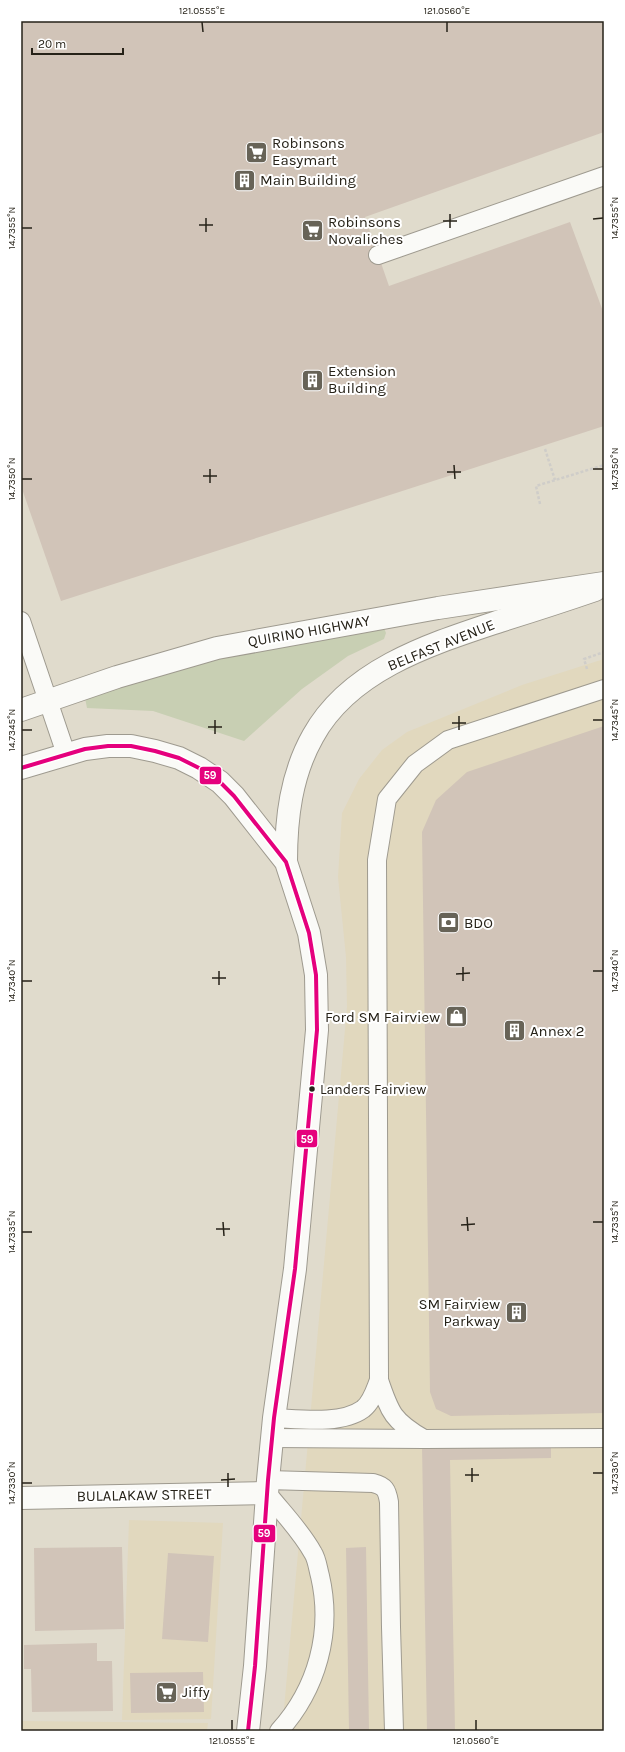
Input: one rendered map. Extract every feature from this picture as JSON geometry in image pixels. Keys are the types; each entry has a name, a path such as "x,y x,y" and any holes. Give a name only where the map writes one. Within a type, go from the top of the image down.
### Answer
{"main road":[{"name":"QUIRINO HIGHWAY","path":"21,710 117,676 217,648 438,608 604,583"},
{"name":"BELFAST AVENUE","path":"248,1731 256,1666 267,1486 273,1428 295,1269 317,1030 316,975 309,933 286,862 286,829 290,803 303,756 313,735 326,716 339,701 358,684 395,662 436,644 604,588"},
{"name":"BELFAST AVENUE","path":"21,768 66,754 108,746 131,746 179,758 220,782 251,816 286,862"},
{"name":"BULALAKAW STREET","path":"21,1498 267,1486"}],"lane":[{"path":"378,255 604,176"},
{"path":"21,621 66,754"},
{"path":"424,1440 397,1420 390,1410 379,1380 377,860 387,799 415,764 448,740 604,689"},
{"path":"273,1428 315,1419 350,1415 363,1409 372,1399 379,1380"},
{"path":"273,1428 424,1440 604,1438"},
{"path":"267,1486 373,1483 383,1486 387,1492 389,1502 394,1731"},
{"path":"267,1486 314,1554 324,1595 324,1638 313,1679 292,1716 279,1731"}],"path":[{"path":"545,449 555,480"},
{"path":"540,504 536,486 604,465"},
{"path":"584,659 604,652"}],"shaded area":[{"path":"604,659 604,1731 282,1731 347,1007 346,957 338,877 342,813 359,779 382,750 407,732 522,685"},
{"path":"129,1520 223,1523 211,1719 122,1720"},
{"path":"21,1721 208,1723 207,1731 21,1731"}],"green space":[{"path":"384,628 386,633 384,639 348,656 302,689 244,741 153,711 87,708 85,698 225,656"}],"building":[{"name":"Robinsons Novaliches","path":"21,21 604,21 604,132 365,217 389,286 570,222 604,314 604,426 61,601 21,486"},
{"name":"Annex 2","path":"604,726 604,1413 451,1416 436,1409 430,1392 422,832 436,800 467,772"},
{"path":"422,1446 449,1446 449,1448 551,1446 551,1458 450,1460 455,1731 427,1731"},
{"path":"122,1547 124,1629 35,1631 34,1548"},
{"path":"366,1547 369,1731 349,1731 346,1548"},
{"path":"168,1553 214,1556 208,1642 162,1639"},
{"path":"97,1643 97,1661 112,1661 113,1711 32,1712 31,1669 24,1669 24,1645"},
{"name":"Jiffy","path":"203,1672 204,1712 131,1713 130,1673"}],"transit line":[{"name":"59","path":"21,768 85,749 108,746 131,746 155,751 179,758 199,768 220,782 234,796 286,862 309,933 316,975 317,1030 295,1269 274,1418 268,1480 255,1666 248,1731"}],"place":[{"name":"Robinsons Easymart","path":"256,152"},
{"name":"Main Building","path":"244,180"},
{"name":"Robinsons Novaliches","path":"312,231"},
{"name":"Extension Building","path":"312,380"},
{"name":"BDO","path":"449,923"},
{"name":"Ford SM Fairview","path":"456,1017"},
{"name":"Annex 2","path":"514,1031"},
{"name":"Landers Fairview","path":"312,1089"},
{"name":"SM Fairview Parkway","path":"516,1313"},
{"name":"Jiffy","path":"167,1692"}]}
